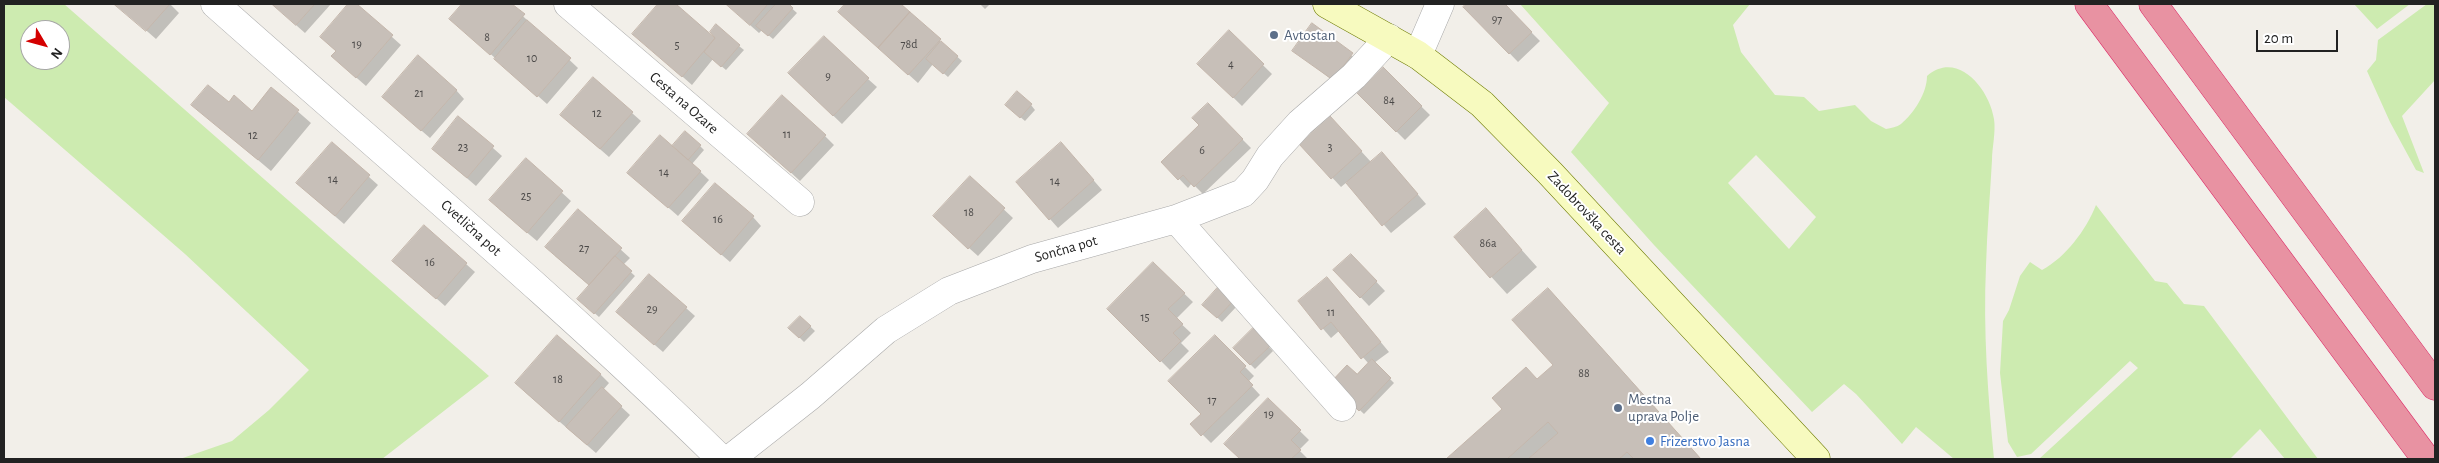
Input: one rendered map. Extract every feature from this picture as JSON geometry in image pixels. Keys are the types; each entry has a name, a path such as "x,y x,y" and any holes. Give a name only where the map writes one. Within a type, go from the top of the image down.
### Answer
{"highway":[{"path":"2089,4 2426,459"},
{"path":"2153,4 2435,386"}],"main road":[{"name":"Zadobrovška cesta","path":"1327,4 1418,54 1465,90 1504,125 1816,459"}],"street":[{"name":"Cvetlična pot","path":"215,4 461,218 632,372 721,459"},
{"name":"Cesta na Ozare","path":"568,4 800,202"},
{"path":"1418,54 1440,4"},
{"name":"Sončna pot","path":"730,459 810,396 886,330 949,291 1032,259 1176,219 1243,193 1255,180 1270,156 1300,123 1354,76 1390,38"},
{"path":"1176,219 1342,407"}],"green space":[{"path":"4,4 64,4 489,376 382,459 180,459 232,441 269,410 309,370 185,254 4,97"},
{"path":"1520,4 1750,4 1733,25 1741,52 1775,95 1804,97 1819,111 1855,105 1871,121 1886,129 1899,125 1911,114 1925,89 1927,76 1938,69 1949,67 1960,70 1970,76 1986,96 1994,119 1985,315 1994,459 1954,459 1916,427 1902,444 1856,394 1844,384 1812,412 1654,245 1571,152 1609,103","holes":["1756,155 1816,217 1789,249 1728,183"]},
{"path":"2354,4 2410,4 2377,29"},
{"path":"2427,4 2435,4 2435,80 2402,116 2424,173 2416,170 2390,122 2367,71 2376,60 2378,40"},
{"path":"2096,205 2155,281 2167,283 2184,304 2204,306 2318,459 2285,459 2260,429 2230,459 2039,459 2138,368 2130,361 2031,454 2017,457 2008,442 2000,373 2003,321 2009,310 2020,276 2030,262 2042,270 2059,258 2081,233"}],"building":[{"path":"114,4 170,4 146,31"},
{"path":"272,4 315,4 296,25"},
{"path":"348,4 357,4 393,35 356,78 331,56 336,51 320,37"},
{"path":"462,4 512,4 525,14 490,55 449,19"},
{"path":"658,4 676,4 715,38 682,77 632,34"},
{"path":"726,4 768,4 750,25"},
{"path":"776,4 789,4 793,8 768,36 756,26"},
{"path":"845,4 901,4 910,12 878,48 838,12"},
{"path":"1466,4 1505,4 1532,32 1509,54 1463,7"},
{"path":"910,12 941,39 908,75 878,48"},
{"path":"527,20 571,58 537,97 494,59"},
{"path":"1312,23 1353,53 1333,80 1292,51"},
{"path":"716,24 740,45 721,67 704,52 715,38 710,32"},
{"path":"1229,30 1264,64 1233,98 1197,64"},
{"path":"824,36 869,78 833,116 788,73"},
{"path":"941,41 958,56 943,74 926,59"},
{"path":"418,55 457,90 421,131 382,97"},
{"path":"1383,67 1422,106 1396,132 1357,93"},
{"path":"593,77 633,112 600,149 560,115"},
{"path":"208,85 229,102 234,95 252,111 271,87 299,110 258,160 191,105"},
{"path":"1017,91 1032,104 1020,118 1005,105"},
{"path":"782,95 826,135 791,173 747,134"},
{"path":"1208,103 1243,139 1194,187 1183,175 1178,180 1161,162 1199,125 1192,118"},
{"path":"458,116 494,146 467,178 432,149"},
{"path":"1330,116 1362,151 1331,179 1299,144"},
{"path":"685,131 701,145 688,160 672,146"},
{"path":"660,135 701,171 668,208 627,173"},
{"path":"332,142 370,175 335,216 296,183"},
{"path":"1061,142 1094,180 1049,220 1016,182"},
{"path":"1382,152 1418,194 1382,226 1346,183"},
{"path":"526,158 563,191 527,233 489,200"},
{"path":"970,176 1005,208 968,249 933,216"},
{"path":"715,183 754,216 721,255 682,221"},
{"path":"1486,208 1522,250 1490,278 1454,237"},
{"path":"578,209 622,248 589,285 545,247"},
{"path":"424,225 467,263 436,299 392,261"},
{"path":"1351,254 1377,281 1360,298 1333,270"},
{"path":"615,256 632,271 594,314 577,299"},
{"path":"1153,262 1185,293 1168,309 1183,324 1173,333 1181,341 1160,362 1107,309"},
{"path":"649,274 687,307 654,345 616,312"},
{"path":"1327,277 1381,342 1361,359 1331,322 1321,330 1298,301"},
{"path":"1220,285 1235,299 1217,318 1202,305"},
{"path":"1548,288 1701,459 1634,459 1627,452 1619,459 1528,459 1558,433 1548,422 1507,459 1446,459 1502,409 1492,398 1526,367 1537,379 1553,365 1512,320"},
{"path":"800,316 811,326 799,338 788,328"},
{"path":"1253,328 1270,346 1250,365 1233,348"},
{"path":"557,335 601,374 559,422 515,383"},
{"path":"1215,335 1246,366 1240,372 1253,385 1201,436 1190,424 1201,414 1168,381"},
{"path":"1372,359 1391,378 1359,411 1330,383 1347,365 1357,374"},
{"path":"602,387 622,406 587,445 566,427"},
{"path":"1268,398 1301,430 1291,440 1301,450 1291,459 1240,459 1224,444"}],"place":[{"name":"Avtostan","path":"1274,35"},
{"name":"Mestna uprava Polje","path":"1618,408"},
{"name":"Frizerstvo Jasna","path":"1650,441"}]}
